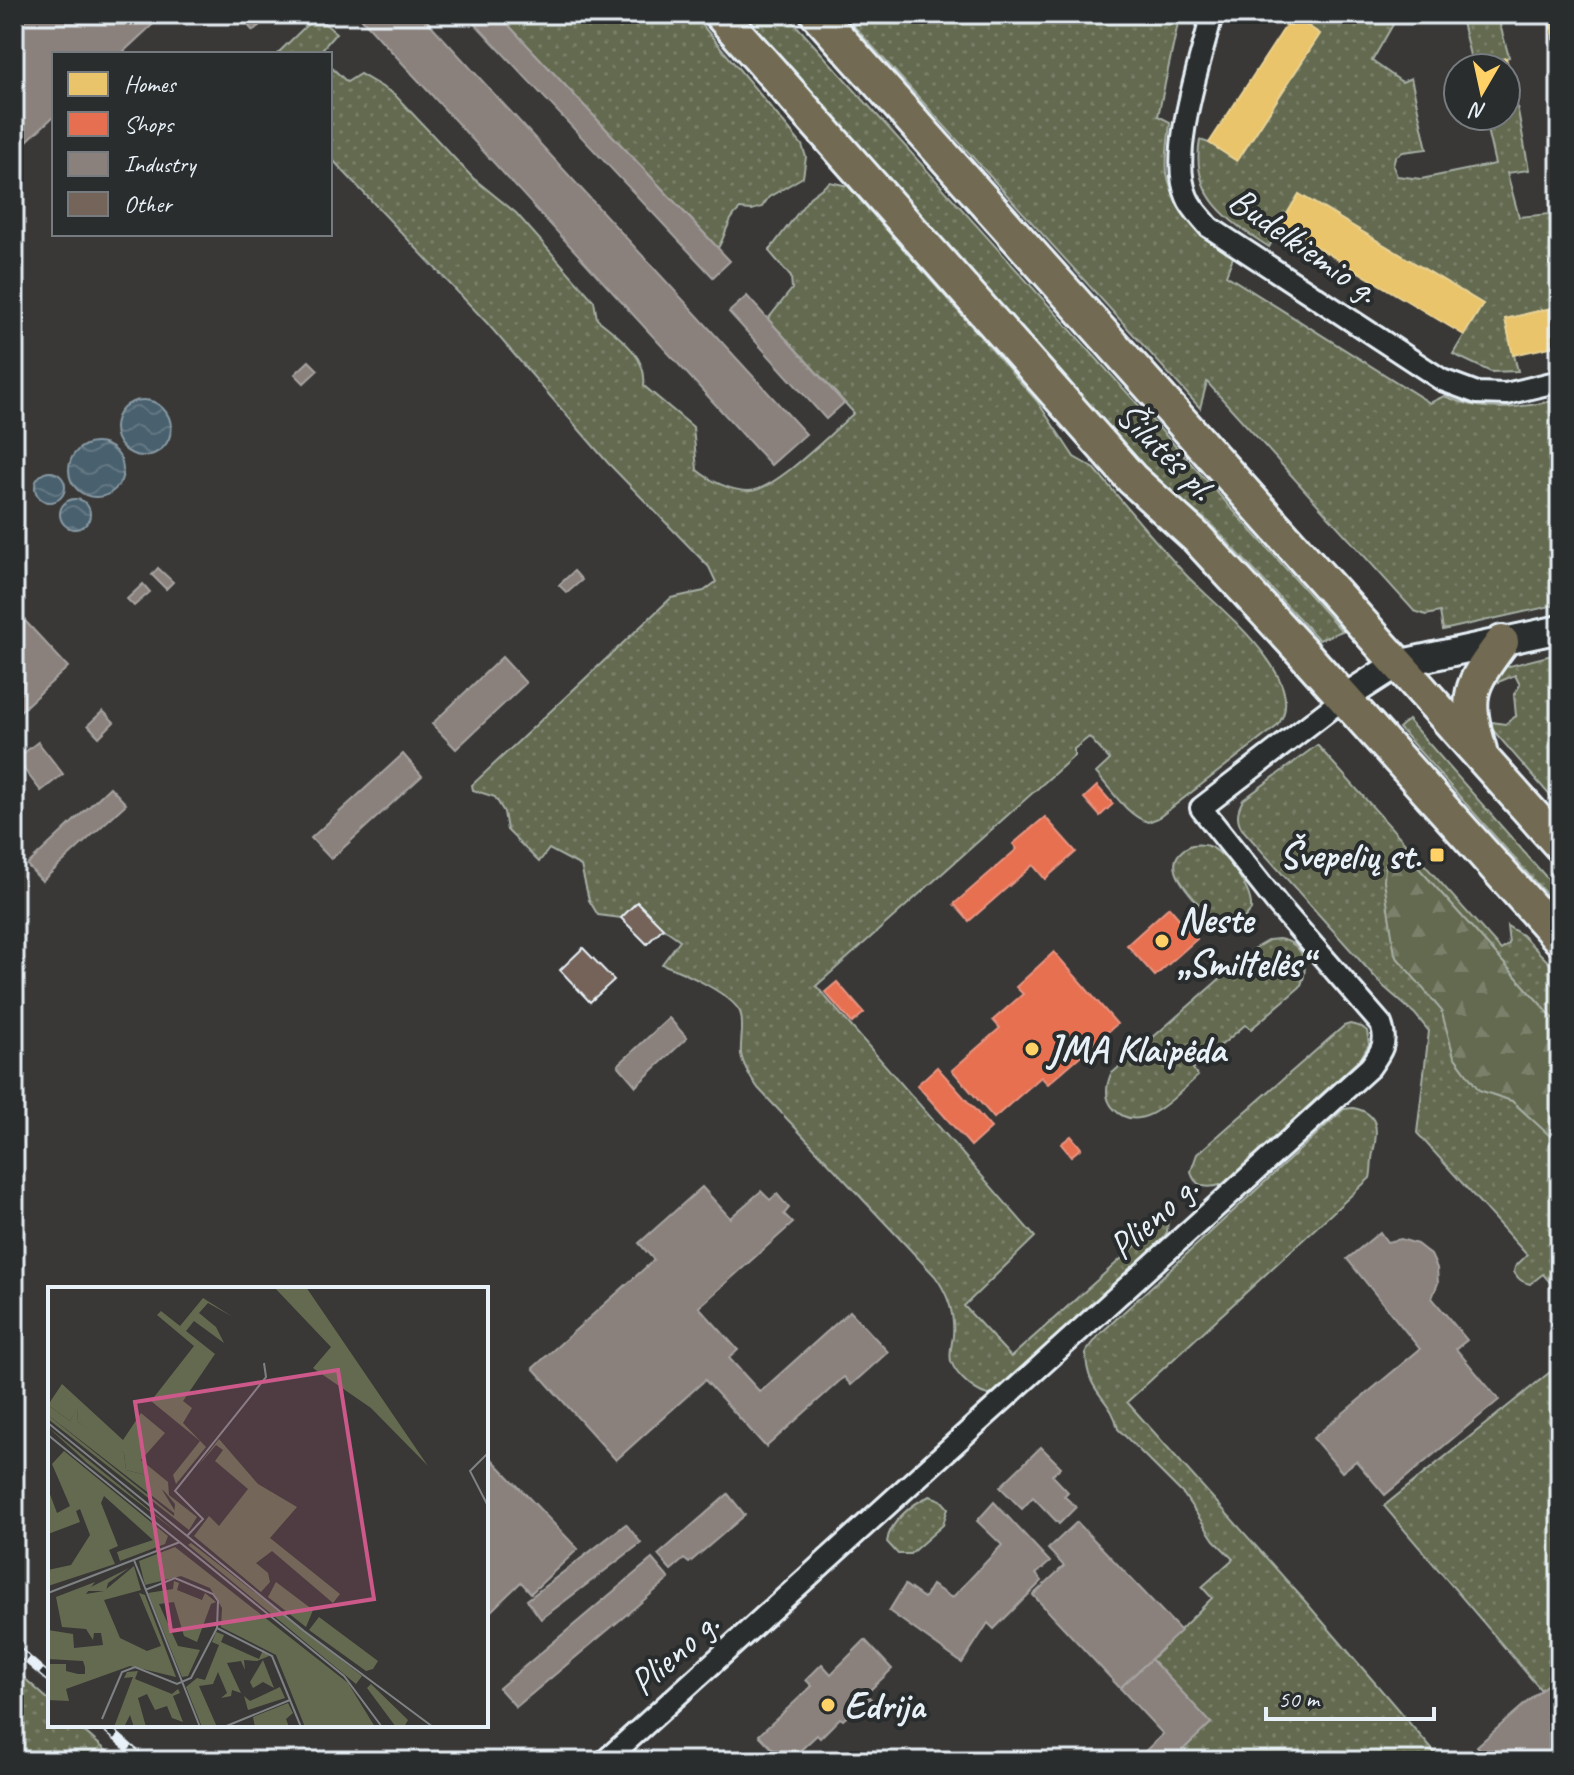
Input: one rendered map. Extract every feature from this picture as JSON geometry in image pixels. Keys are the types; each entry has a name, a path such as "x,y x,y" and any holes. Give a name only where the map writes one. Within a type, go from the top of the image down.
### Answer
{"main road":[{"name":"Šilutės pl.","path":"720,14 1132,479 1197,538 1560,939"},
{"name":"Šilutės pl.","path":"817,14 1560,845"},
{"path":"1482,757 1469,715 1472,690 1478,674 1502,642"}],"street":[{"name":"Budelkiemio g.","path":"1212,14 1183,133 1180,167 1187,198 1209,227 1442,380 1477,393 1506,394 1560,381"},
{"path":"1344,698 1397,664 1560,629"},
{"name":"Plieno g.","path":"605,1761 1370,1067 1380,1054 1385,1034 1381,1024 1278,905 1201,808 1344,698"}],"green space":[{"path":"498,14 693,14 802,145 806,157 803,177 769,197 762,207 740,209 718,248"},
{"path":"735,14 786,14 1342,631 1319,640 1209,522 1146,477"},
{"path":"843,14 1180,14 1158,116 1170,122 1167,173 1183,211 1201,231 1233,257 1226,275 1430,403 1444,396 1472,405 1498,408 1553,401 1560,417 1560,604 1443,630 1440,612 1426,615 1414,611 1207,382 1200,408"},
{"path":"1312,14 1399,14 1372,61 1402,82 1411,78 1427,149 1403,152 1395,157 1393,166 1397,176 1421,179 1495,164 1488,132 1522,132 1529,170 1507,173 1519,217 1560,213 1560,306 1505,319 1518,371 1491,372 1453,354 1483,304 1299,194 1269,247 1226,216 1206,191 1198,160 1200,140 1238,160 1320,34 1305,24"},
{"path":"1460,14 1497,14 1508,52 1469,52"},
{"path":"316,16 336,33 320,52 279,52"},
{"path":"332,68 347,82 360,74 394,94 473,178 516,213 594,301 597,319 636,356 644,375 644,386 693,427 697,470 735,489 749,491 773,481 803,459 854,413 768,319 792,289 791,277 769,251 810,197 830,182 848,186 1037,401 1074,457 1095,469 1175,563 1257,646 1273,667 1283,688 1285,709 1276,727 1158,818 1148,822 1126,808 1096,773 1110,760 1089,737 1074,749 1074,756 816,986 1035,1237 964,1306 1011,1357 1168,1217 1167,1232 1159,1244 994,1395 975,1389 963,1379 951,1361 952,1312 935,1276 758,1088 741,1054 742,1020 737,1008 719,992 662,964 680,940 637,902 621,918 598,915 589,900 581,866 549,849 539,862 507,830 504,812 495,797 473,790 472,785 671,598 704,591 716,582 709,567 608,463 487,323 332,159"},
{"path":"1560,653 1560,807 1485,721 1505,724 1516,716 1514,695 1520,685 1515,675 1496,683 1483,684 1490,671"},
{"path":"1408,720 1560,893 1560,910 1399,728"},
{"path":"1317,745 1501,950 1509,944 1507,926 1522,935 1560,974 1560,1026 1416,865 1422,984 1442,1010 1454,1056 1479,1090 1512,1101 1560,1145 1560,1294 1543,1274 1530,1284 1517,1277 1515,1267 1527,1255 1417,1133 1429,1031 1383,986 1240,825 1238,814 1243,800"},
{"path":"1192,845 1211,847 1225,858 1238,875 1251,902 1251,910 1240,923 1226,925 1214,919 1180,880 1175,865 1177,857"},
{"path":"1399,859 1416,865 1560,1026 1560,1145 1512,1101 1479,1090 1454,1056 1441,1010 1395,955 1384,881 1385,865"},
{"path":"1279,939 1294,945 1303,957 1300,987 1251,1029 1245,1025 1193,1069 1198,1076 1159,1110 1136,1118 1125,1117 1114,1109 1107,1092 1111,1074 1255,948 1269,940"},
{"path":"1350,1024 1367,1031 1369,1044 1361,1058 1223,1184 1208,1187 1195,1181 1191,1171 1197,1154"},
{"path":"1353,1108 1368,1114 1375,1124 1370,1178 1127,1402 1304,1600 1442,1761 1171,1761 1211,1723 1151,1659 1212,1598 1202,1587 1233,1559 1214,1540 1184,1495 1118,1429 1115,1418 1090,1378 1086,1352 1100,1334 1344,1109"},
{"path":"1560,1364 1560,1674 1541,1690 1384,1506"},
{"path":"930,1496 941,1500 948,1508 943,1525 910,1554 898,1554 887,1542 892,1528 916,1503"},
{"path":"14,1669 48,1699 48,1727 79,1727 118,1761 14,1761"}],"water":[{"path":"143,400 163,408 171,428 163,448 143,456 123,448 115,428 123,408"},
{"path":"96,443 115,451 123,470 115,489 96,497 77,489 69,470 77,451"},
{"path":"50,472 61,476 65,487 61,498 50,502 39,498 35,487 39,476"},
{"path":"75,499 86,503 90,514 86,525 75,529 64,525 60,514 64,503"}],"building: Homes":[{"path":"1285,14 1312,14 1305,24 1320,34 1237,161 1209,143 1291,18"},
{"path":"1548,14 1560,14 1560,67"},
{"path":"1299,194 1483,304 1464,335 1280,225"},
{"path":"1560,306 1560,345 1513,355 1505,319"}],"building: Shops":[{"path":"1097,786 1113,804 1100,816 1084,798"},
{"path":"1045,817 1076,852 1045,879 1033,865 969,921 954,904 1017,849 1013,844"},
{"path":"1169,907 1197,939 1155,976 1127,945"},
{"name":"JMA Klaipėda","path":"1054,952 1117,1024 1048,1084 1041,1077 994,1118 952,1070 1000,1028 993,1020 1023,994 1016,987"},
{"path":"837,982 864,1013 852,1023 825,992"},
{"path":"937,1067 991,1128 971,1146 917,1085"},
{"path":"1071,1136 1081,1148 1071,1156 1061,1144"}],"building: Industry":[{"path":"14,14 164,14 123,52 52,52 52,118 14,153"},
{"path":"238,14 272,14 253,31"},
{"path":"368,14 421,14 806,434 771,465 362,19"},
{"path":"466,14 498,14 730,261 713,277"},
{"path":"747,296 844,403 826,419 729,312"},
{"path":"309,361 318,370 304,383 295,374"},
{"path":"158,568 173,582 166,589 152,575"},
{"path":"574,571 582,580 567,593 559,585"},
{"path":"143,584 150,592 134,606 127,599"},
{"path":"14,609 68,667 14,717"},
{"path":"502,657 526,683 456,749 432,724"},
{"path":"103,711 114,722 99,737 88,725"},
{"path":"38,742 63,774 41,791 16,759"},
{"path":"403,754 422,776 331,859 311,838"},
{"path":"110,787 126,804 42,881 27,865"},
{"path":"669,1018 687,1038 636,1086 618,1065"},
{"path":"702,1187 730,1218 761,1191 770,1200 777,1194 789,1208 784,1214 793,1223 699,1307 738,1350 729,1358 760,1392 850,1311 888,1352 851,1385 844,1377 766,1447 705,1380 616,1460 533,1368 654,1260 639,1243"},
{"path":"1380,1232 1387,1242 1401,1239 1417,1244 1431,1255 1437,1268 1438,1283 1432,1298 1467,1340 1456,1349 1499,1400 1385,1495 1356,1461 1342,1472 1313,1438 1420,1349 1347,1259"},
{"path":"1041,1447 1061,1467 1052,1475 1068,1492 1064,1496 1076,1507 1059,1524 1033,1497 1022,1509 1000,1487"},
{"path":"488,1455 578,1549 531,1593 521,1582 488,1614"},
{"path":"728,1494 745,1515 689,1563 684,1559 671,1570 658,1555"},
{"path":"994,1502 1050,1562 1036,1574 1042,1581 994,1629 988,1623 962,1663 889,1611 905,1585 924,1598 932,1585 952,1598 1002,1545 977,1521"},
{"path":"1077,1522 1181,1631 1120,1688 1033,1595 1064,1566 1048,1549"},
{"path":"626,1524 641,1543 541,1619 527,1600"},
{"path":"652,1559 669,1579 516,1707 499,1688"},
{"name":"Edrija","path":"865,1640 892,1669 866,1694 871,1699 855,1714 853,1711 843,1720 840,1718 820,1738 817,1735 789,1761 784,1761 759,1735 812,1686 806,1680 822,1664 831,1674"},
{"path":"1151,1659 1211,1723 1171,1761 1135,1761 1163,1734 1120,1688"},
{"path":"1550,1682 1560,1693 1560,1706 1556,1709 1560,1713 1560,1761 1490,1761 1477,1746"}],"building: Other":[{"path":"637,902 663,928 647,944 621,918"},
{"path":"583,948 614,980 590,1002 560,970"}],"railway":[{"path":"14,1648 48,1677"},
{"path":"105,1727 144,1761"}],"place":[{"name":"Švepelių st.","path":"1437,855"},
{"name":"Neste „Smiltelės“","path":"1162,941"},
{"name":"JMA Klaipėda","path":"1032,1049"},
{"name":"Edrija","path":"828,1705"}]}
